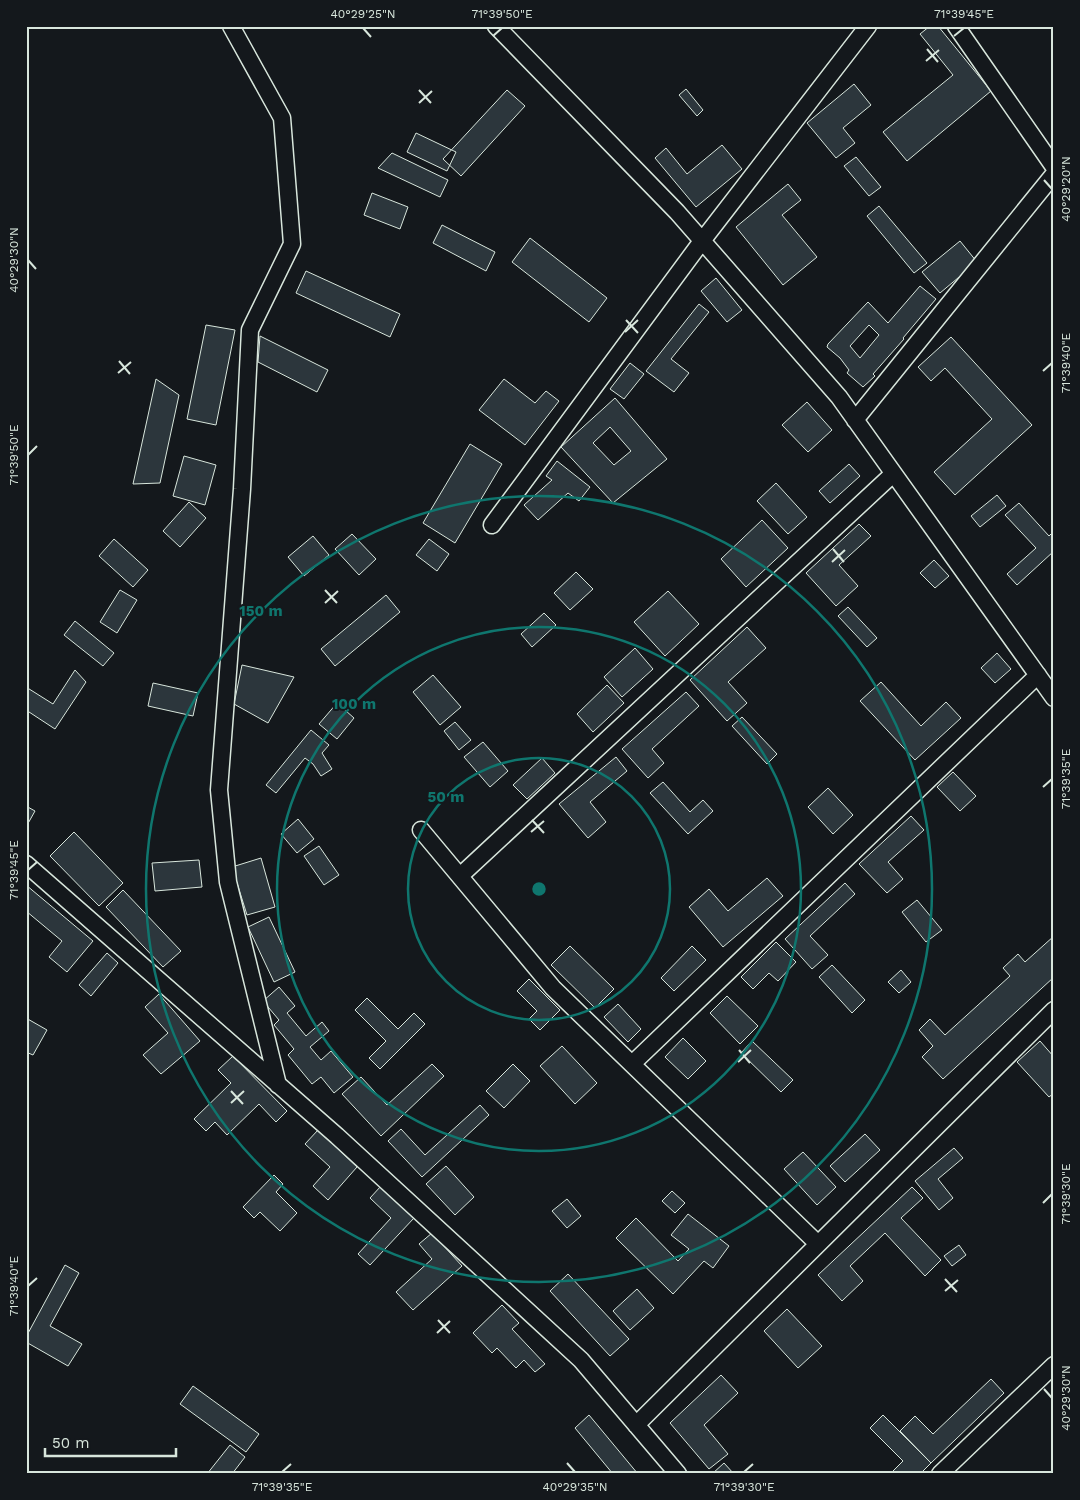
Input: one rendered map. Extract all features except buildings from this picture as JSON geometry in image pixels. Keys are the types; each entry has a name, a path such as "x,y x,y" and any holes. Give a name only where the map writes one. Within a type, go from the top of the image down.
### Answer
{"street":[{"path":"231,26 282,118 292,244 250,330 242,488 219,790 228,882 278,1085"},
{"path":"496,26 677,212 839,397 1054,698"},
{"path":"492,525 702,241 868,26"},
{"path":"956,26 1054,167"},
{"path":"855,420 1054,174"},
{"path":"460,876 893,474"},
{"path":"632,1064 1038,675"},
{"path":"421,830 554,988 818,1244"},
{"path":"26,864 337,1136 581,1360 678,1474"},
{"path":"636,1425 1054,1010"},
{"path":"940,1474 1054,1365"}]}
